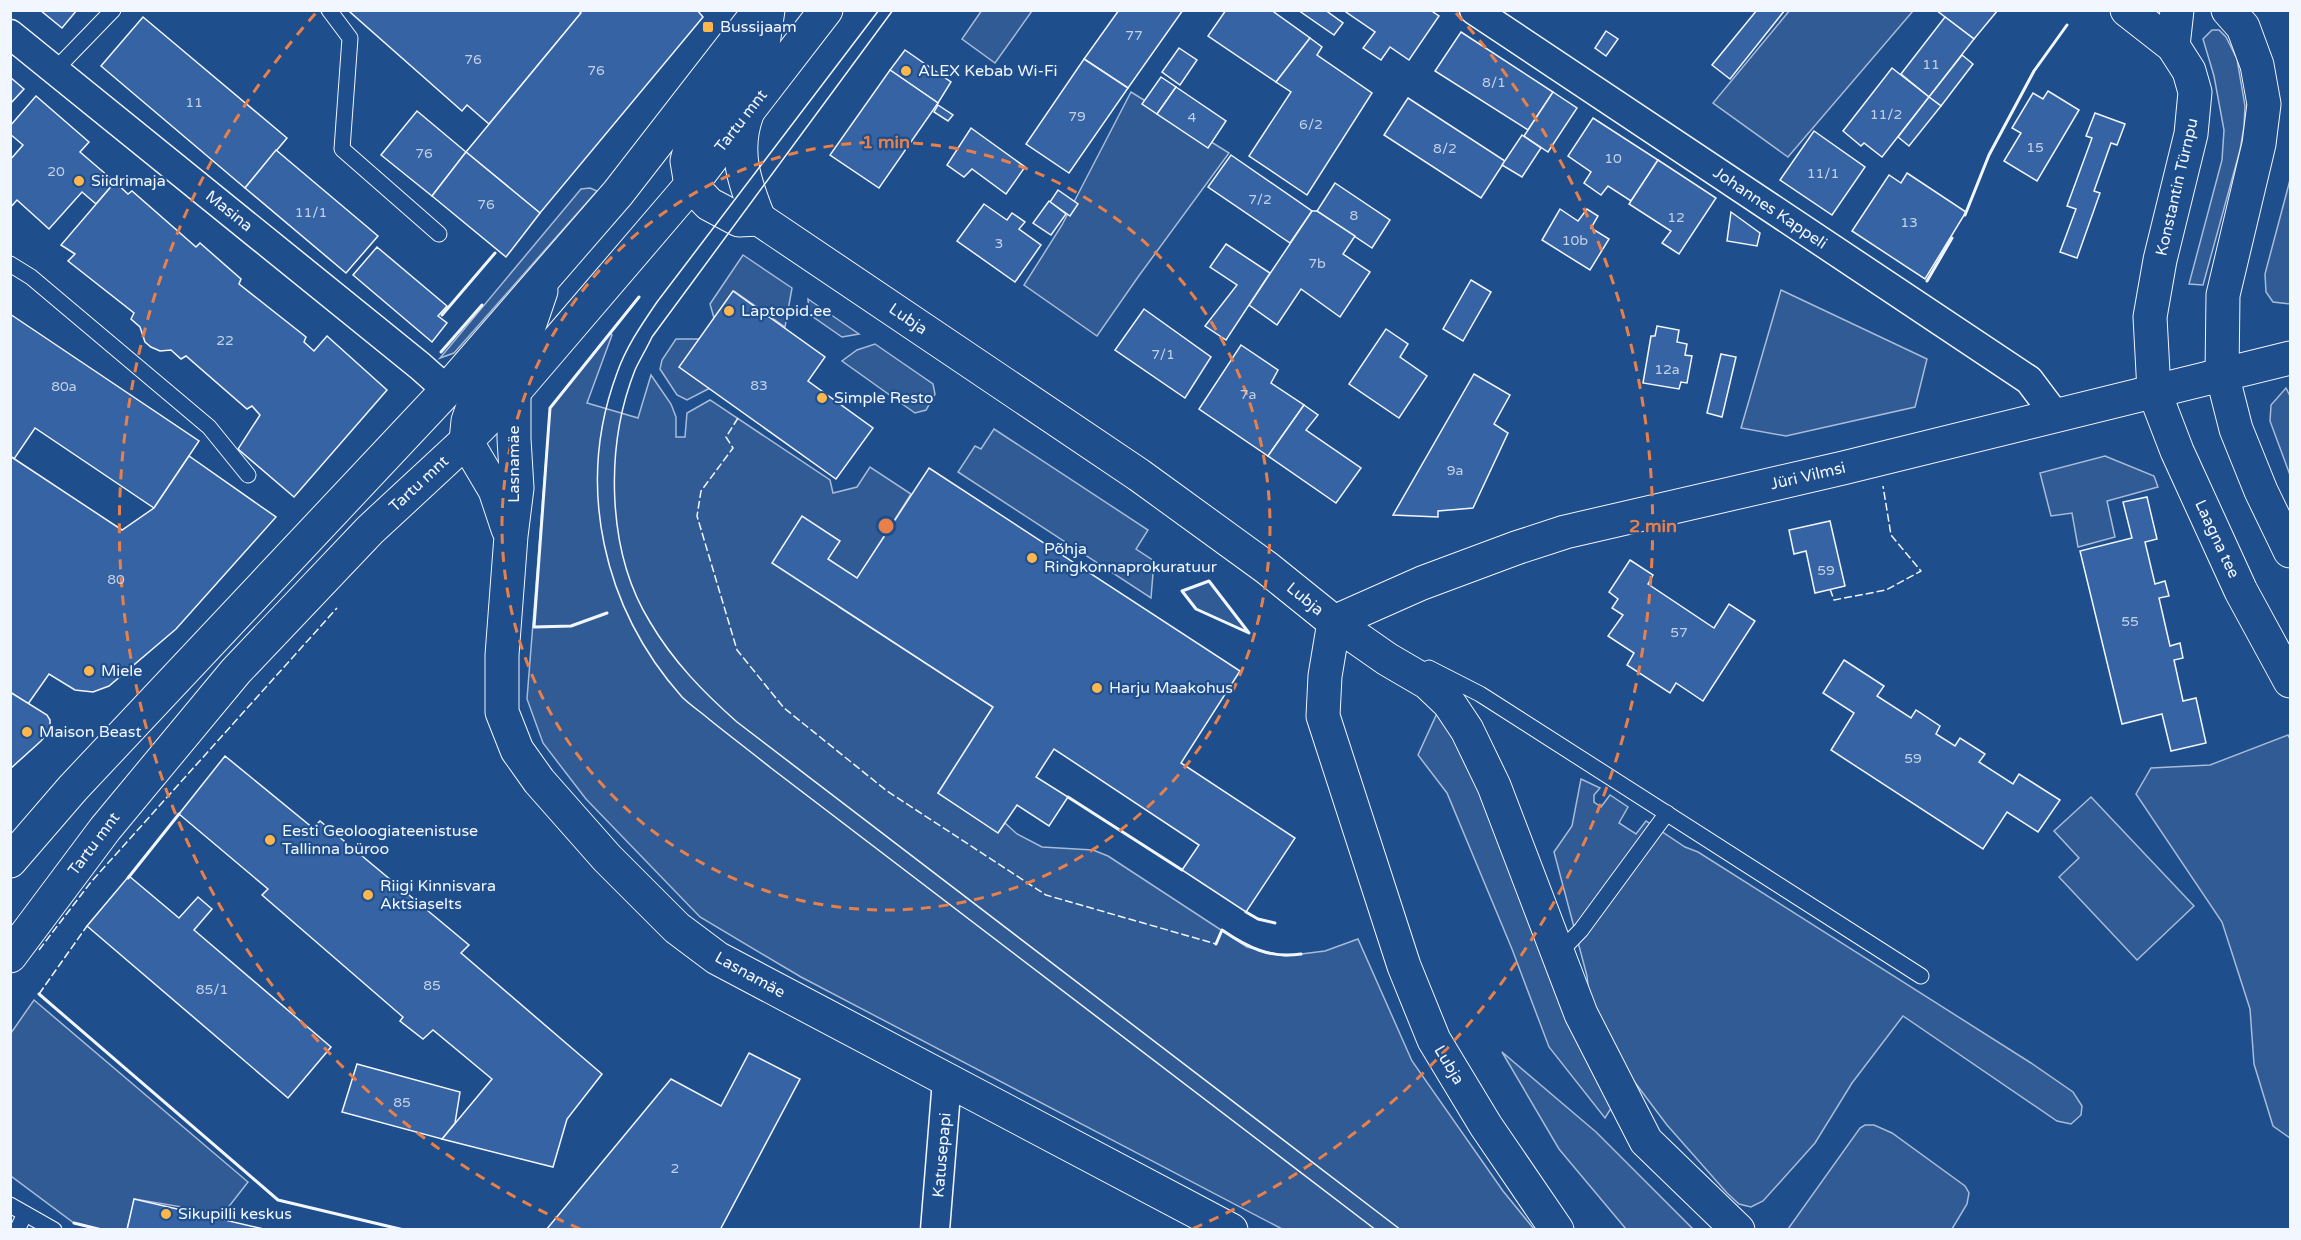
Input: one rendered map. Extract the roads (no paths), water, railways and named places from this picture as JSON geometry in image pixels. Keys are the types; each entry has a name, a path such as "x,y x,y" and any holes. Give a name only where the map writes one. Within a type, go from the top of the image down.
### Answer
{"street":[{"path":"10,861 73,788 447,390 618,193 760,10"},
{"path":"747,114 741,129 741,168 759,219 739,220 709,204 691,185 687,161 692,141 763,44 768,10"},
{"name":"Tartu mnt","path":"10,956 105,829 236,671 370,530 466,441 514,392 691,185 826,10"},
{"name":"Johannes Kappeli","path":"1474,10 2029,380 2056,416"},
{"name":"Konstantin Türnpu","path":"2127,10 2173,46 2189,71 2195,92 2192,134 2160,260 2150,317 2154,391"},
{"path":"2173,46 2177,10"},
{"path":"2228,10 2243,27 2257,65 2264,104 2259,144 2223,295 2222,374 2236,429 2261,491 2290,550"},
{"name":"Masina","path":"10,34 447,390"},
{"name":"Lubja","path":"759,219 1139,475 1267,568 1334,622 1325,676 1323,716 1404,966 1434,1040 1486,1126 1557,1230"},
{"path":"466,441 468,421 477,395 526,335 545,278"},
{"name":"Jüri Vilmsi","path":"1334,622 1422,583 1565,532 2290,358"},
{"path":"370,530 398,478 436,438 444,414 447,390"},
{"name":"Laagna tee","path":"2154,391 2177,451 2241,591 2290,681"},
{"name":"Lasnamäe","path":"514,392 517,488 510,536 502,655 502,712 517,750 539,781 608,858 677,928 717,958 1231,1230"},
{"name":"Lasnamäe","path":"466,441 495,490 510,536"},
{"path":"1334,622 1387,659 1428,682 1449,703 1467,730 1494,786 1581,1014 1646,1141 1738,1230"},
{"name":"Katusepapi","path":"936,1230 947,1080"}],"lane":[{"path":"55,70 113,10"},
{"path":"329,10 350,38 342,149 438,234"},
{"path":"10,264 31,277 209,427 248,475"},
{"path":"1334,622 1480,694 1922,976"},
{"path":"1558,954 1581,930 1667,813"},
{"path":"10,1205 54,1230"},
{"path":"17,1230 25,1214"}],"tram line":[{"path":"879,10 657,302 625,354 604,416 598,459 598,502 604,544 616,585 633,625 655,662 688,703 1376,1230"},
{"path":"893,10 652,337 635,370 618,431 615,464 618,531 635,594 650,622 679,663 737,722 1401,1230"}],"place":[{"name":"Bussijaam","path":"708,27"},
{"name":"ALEX Kebab Wi-Fi","path":"906,71"},
{"name":"Siidrimaja","path":"79,181"},
{"name":"Laptopid.ee","path":"729,311"},
{"name":"Simple Resto","path":"822,398"},
{"name":"Põhja Ringkonnaprokuratuur","path":"1032,558"},
{"name":"Miele","path":"89,671"},
{"name":"Harju Maakohus","path":"1097,688"},
{"name":"Maison Beast","path":"27,732"},
{"name":"Eesti Geoloogiateenistuse Tallinna büroo","path":"270,840"},
{"name":"Riigi Kinnisvara Aktsiaselts","path":"368,895"},
{"name":"Sikupilli keskus","path":"166,1214"}]}
